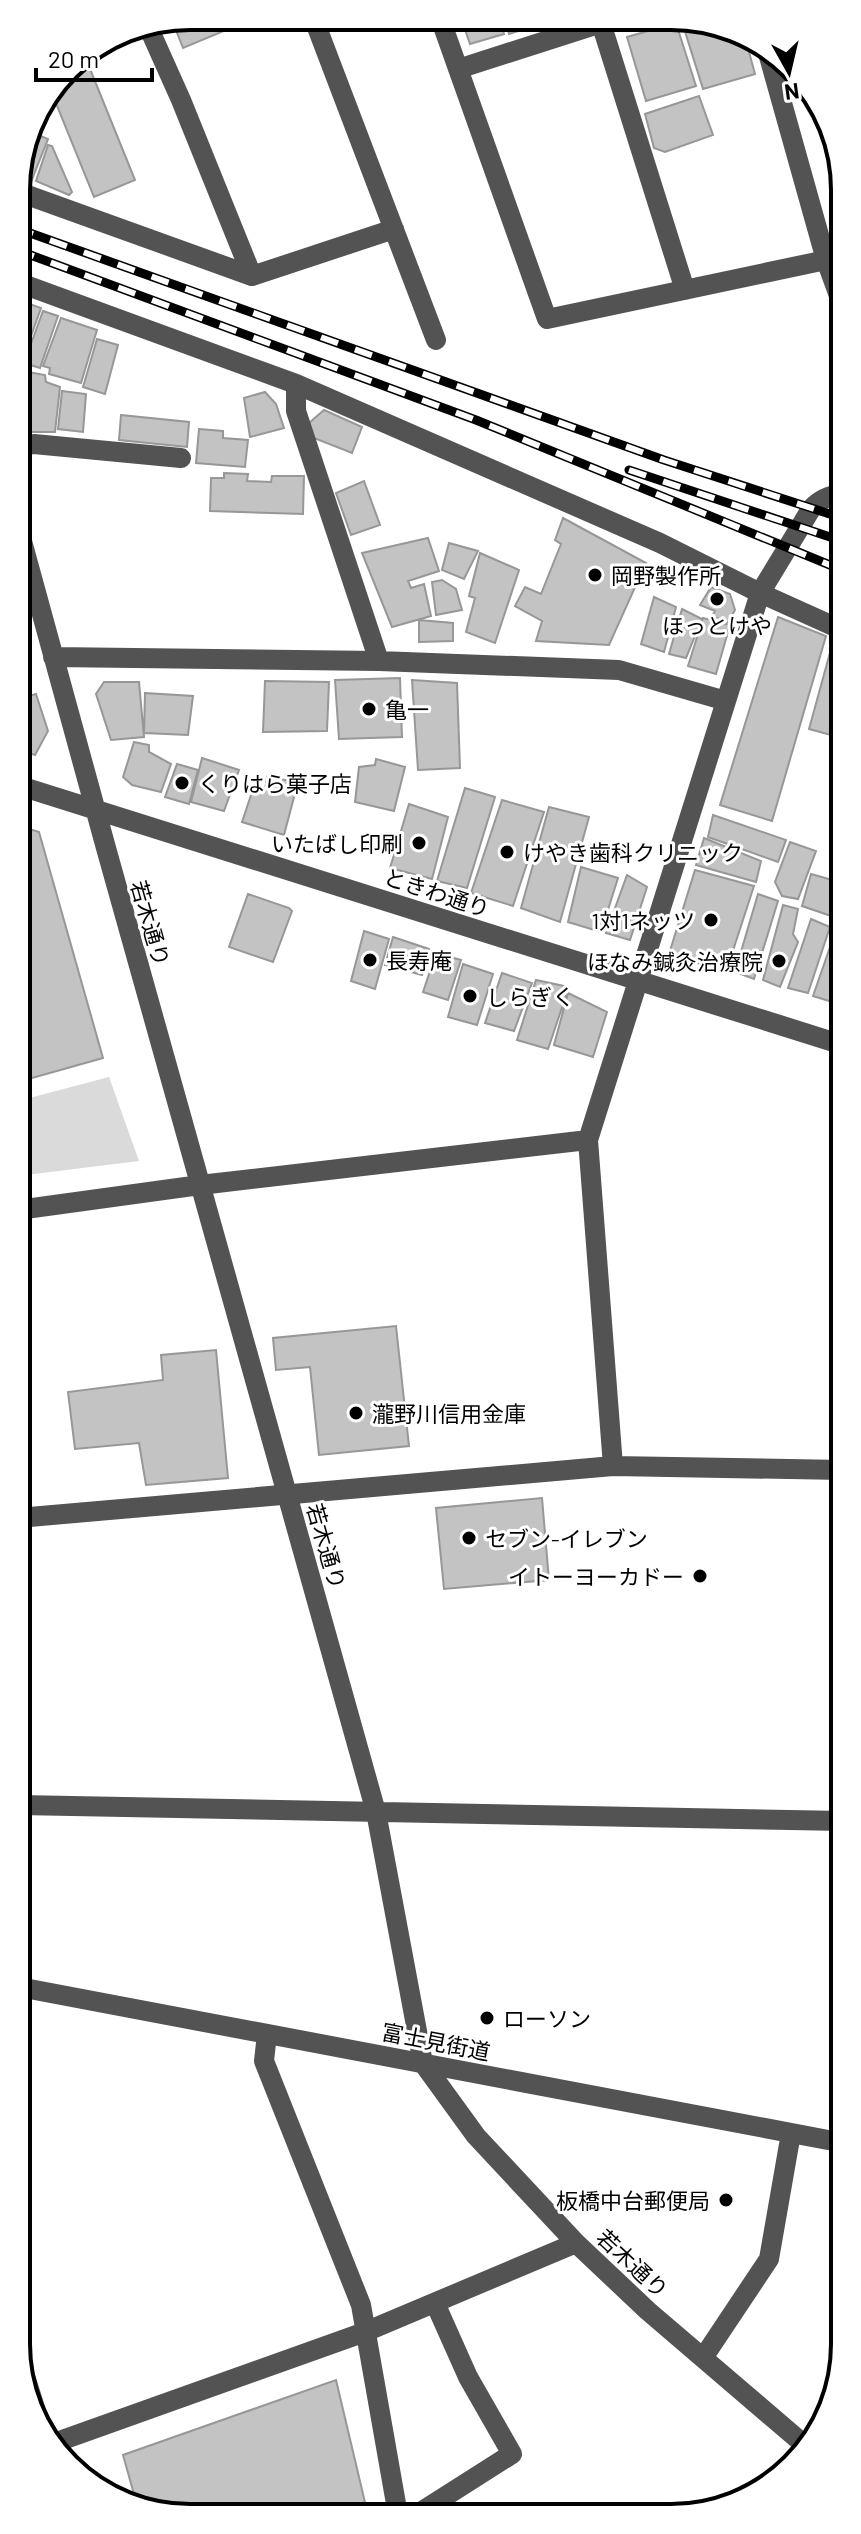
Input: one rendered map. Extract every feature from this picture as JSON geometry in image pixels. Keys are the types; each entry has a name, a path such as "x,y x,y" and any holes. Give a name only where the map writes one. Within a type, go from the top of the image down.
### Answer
{"street":[{"path":"318,30 436,340"},
{"path":"444,30 547,319 826,260"},
{"path":"458,69 579,30"},
{"path":"610,30 685,290"},
{"path":"152,34 252,276"},
{"path":"772,66 831,274"},
{"path":"30,196 252,276 394,229"},
{"path":"30,287 296,384 660,543 831,625"},
{"path":"296,384 296,411 379,661"},
{"path":"30,445 181,458"},
{"path":"613,1466 588,1140 760,593 811,509 831,496"},
{"name":"若木通り","path":"30,571 376,1812 423,2063 476,2136 576,2243 648,2311 799,2440"},
{"path":"53,657 379,661 619,670 726,701"},
{"name":"ときわ通り","path":"30,789 831,1041"},
{"path":"30,1208 200,1185 588,1140"},
{"path":"30,1517 613,1466 831,1470"},
{"path":"30,1805 831,1821"},
{"name":"富士見街道","path":"30,1989 831,2141"},
{"path":"267,2034 264,2061 361,2305 396,2504"},
{"path":"703,2358 769,2259 791,2133"},
{"path":"62,2440 365,2332 576,2243"},
{"path":"433,2504 512,2454 468,2377 435,2303"}],"shaded area":[{"path":"109,1077 139,1161 30,1175 30,1098"}],"building":[{"path":"226,30 183,48 176,31"},
{"path":"465,30 503,30 504,34 470,44"},
{"path":"652,30 678,30 696,86 646,101 627,37"},
{"path":"685,31 732,42 748,50 755,74 703,89"},
{"path":"89,66 135,180 94,197 56,103"},
{"path":"699,96 713,135 665,152 654,148 645,114"},
{"path":"40,136 48,139 31,182 33,159"},
{"path":"48,145 52,146 72,192 69,195 36,181"},
{"path":"30,304 41,308 30,339"},
{"path":"43,311 58,316 40,368 30,365 30,347"},
{"path":"61,318 97,330 81,383 49,374 50,368 43,366"},
{"path":"97,339 118,345 105,394 83,387"},
{"path":"30,372 45,375 46,382 60,387 55,432 31,432"},
{"path":"62,391 86,394 83,432 58,429"},
{"path":"265,392 276,404 284,428 250,437 244,398"},
{"path":"324,410 362,427 352,453 314,438 309,423"},
{"path":"121,415 189,422 187,447 119,440"},
{"path":"199,429 223,431 223,438 248,440 245,467 196,463"},
{"path":"224,473 248,474 247,481 271,482 272,476 304,476 303,514 210,511 211,478 224,478"},
{"path":"364,481 380,525 351,535 336,493"},
{"name":"岡野製作所","path":"563,518 646,563 609,645 536,641 542,621 515,606 525,587 541,594 561,544 555,540"},
{"path":"428,538 439,571 408,581 411,588 424,584 431,616 392,627 362,553"},
{"path":"449,543 478,551 464,579 442,570"},
{"path":"480,553 519,570 495,643 466,632 475,598 469,596"},
{"path":"442,580 456,589 462,610 436,615 432,582"},
{"name":"ほっとけや","path":"711,587 730,594 735,610 728,623 712,616 715,611 700,605"},
{"path":"654,597 676,607 664,652 641,644"},
{"path":"682,609 702,619 686,658 669,654"},
{"path":"778,617 826,636 772,821 720,805"},
{"path":"703,618 730,625 716,674 688,666"},
{"path":"419,620 453,623 453,641 419,642"},
{"path":"831,649 831,735 809,729"},
{"name":"亀一","path":"400,678 402,737 339,739 335,680"},
{"path":"412,680 457,683 460,768 418,770"},
{"path":"265,681 329,682 327,731 263,732"},
{"path":"104,682 139,682 144,737 111,740 96,694"},
{"path":"145,693 193,696 188,735 144,733"},
{"path":"36,694 48,731 35,755 30,753 30,696"},
{"path":"134,742 149,745 149,752 171,764 161,792 132,785 123,777"},
{"path":"202,758 239,770 224,811 191,802"},
{"path":"376,759 405,767 394,811 355,802 359,767 375,765"},
{"name":"くりはら菓子店","path":"177,764 198,770 189,804 165,797"},
{"path":"267,777 298,782 284,835 242,822 254,786 265,790"},
{"path":"465,788 495,797 467,888 437,881"},
{"name":"けやき歯科クリニック","path":"502,800 544,812 513,906 471,893"},
{"name":"いたばし印刷","path":"409,804 448,817 432,879 390,868"},
{"path":"549,807 589,817 560,922 521,908"},
{"path":"713,815 786,840 778,862 708,837"},
{"path":"30,829 39,832 103,1058 30,1079"},
{"path":"704,838 761,861 756,882 696,865"},
{"path":"790,842 816,851 798,899 782,896 775,882"},
{"path":"581,867 618,878 601,932 568,922"},
{"name":"1対1ネッツ","path":"695,870 754,886 726,972 669,954"},
{"path":"811,874 831,880 831,916 802,906"},
{"path":"627,875 647,887 630,940 606,933"},
{"path":"248,894 292,911 273,962 229,947"},
{"path":"758,894 778,901 754,979 735,972"},
{"name":"ほなみ鍼灸治療院","path":"783,905 798,909 793,934 798,942 780,987 763,980"},
{"path":"811,919 830,927 808,993 788,988"},
{"name":"長寿庵","path":"364,931 389,939 375,989 351,981"},
{"path":"393,937 429,949 422,975 385,965"},
{"path":"831,944 831,1002 813,996"},
{"path":"436,953 461,960 448,1000 423,992"},
{"name":"しらぎく","path":"463,964 493,974 477,1025 448,1017"},
{"path":"502,973 532,983 514,1031 485,1023"},
{"path":"536,980 569,987 548,1049 517,1040"},
{"path":"568,993 607,1012 593,1057 554,1045"},
{"path":"396,1326 409,1446 319,1455 310,1367 276,1370 273,1338"},
{"path":"216,1350 228,1478 146,1485 139,1443 75,1449 68,1392 163,1380 161,1355"},
{"path":"542,1498 549,1580 444,1589 436,1508"},
{"path":"336,2380 365,2504 190,2504 159,2501 134,2493 123,2455"}],"railway":[{"path":"30,233 664,460 831,514"},
{"path":"30,255 476,420 831,565"},
{"path":"629,470 831,537"}],"place":[{"name":"岡野製作所","path":"595,575"},
{"name":"ほっとけや","path":"717,599"},
{"name":"亀一","path":"369,709"},
{"name":"くりはら菓子店","path":"182,783"},
{"name":"いたばし印刷","path":"419,843"},
{"name":"けやき歯科クリニック","path":"507,852"},
{"name":"1対1ネッツ","path":"711,920"},
{"name":"長寿庵","path":"370,960"},
{"name":"ほなみ鍼灸治療院","path":"779,961"},
{"name":"しらぎく","path":"470,996"},
{"name":"瀧野川信用金庫","path":"356,1413"},
{"name":"セブン-イレブン","path":"469,1538"},
{"name":"イトーヨーカドー","path":"700,1576"},
{"name":"ローソン","path":"487,2018"},
{"name":"板橋中台郵便局","path":"726,2200"}]}
